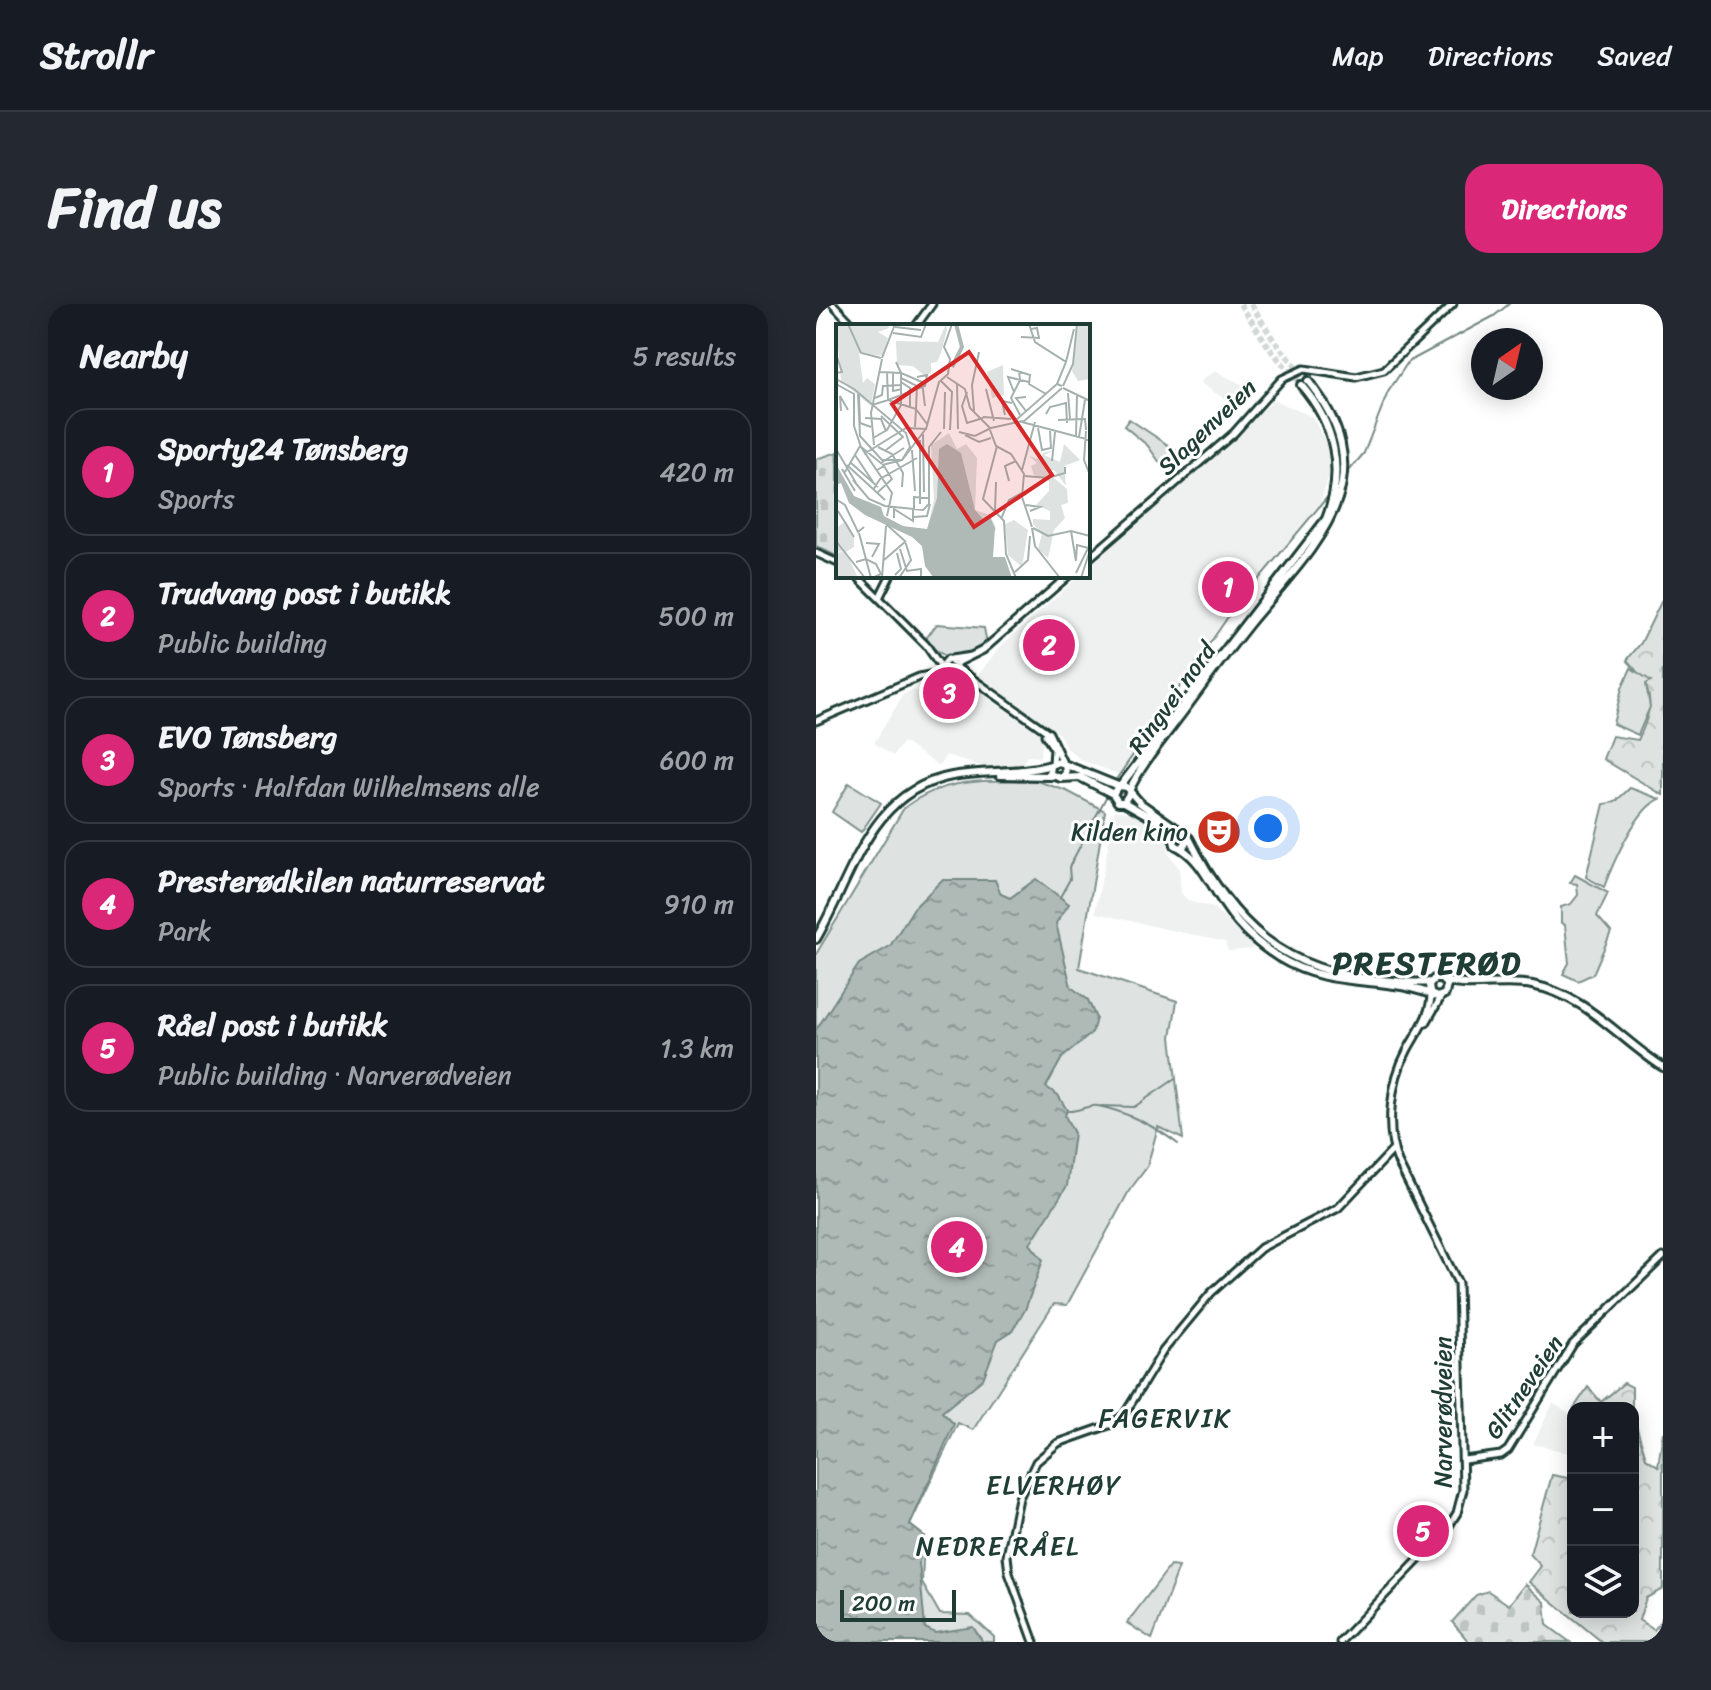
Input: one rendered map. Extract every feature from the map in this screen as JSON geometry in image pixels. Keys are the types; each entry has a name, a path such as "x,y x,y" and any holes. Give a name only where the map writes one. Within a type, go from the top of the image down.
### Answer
{"main road":[{"path":"833,304 852,324"},
{"path":"917,324 932,304"},
{"name":"Slagenveien","path":"1090,557 1234,433 1289,374 1310,369 1349,377 1369,376 1395,362 1453,304"},
{"name":"Ringvei nord","path":"1124,802 1226,654 1323,536 1334,515 1340,481 1333,423 1304,383"},
{"name":"Ringvei nord","path":"1113,788 1315,537 1340,481"},
{"path":"816,553 836,562"},
{"path":"859,578 949,665 1046,735 1054,749 1051,776"},
{"path":"879,598 889,578"},
{"path":"816,721 976,654 1066,578"},
{"path":"949,665 1049,733 1064,765 1066,773 1061,778"},
{"path":"816,939 836,904 862,844 883,814 925,784 952,776 1052,764 1064,765 1113,788"},
{"path":"981,774 1080,777 1129,792 1189,838 1235,911 1281,953 1335,974 1537,986 1573,999 1663,1067"},
{"path":"1113,788 1115,800 1154,819 1175,845 1183,847 1194,858 1238,923 1280,958 1328,978 1430,993 1444,994 1504,982"},
{"path":"1173,839 1180,831"},
{"path":"1183,847 1189,838"},
{"path":"1034,1642 1009,1573 1007,1556 1022,1488 1036,1462 1054,1445 1112,1424 1124,1415 1163,1351 1211,1293 1261,1248 1338,1208 1393,1150 1395,1085 1403,1059 1444,994 1445,981"},
{"path":"1420,1029 1430,1007 1431,982"},
{"name":"Narverødveien","path":"1340,1642 1449,1528 1461,1502 1464,1457 1458,1283 1393,1150"},
{"name":"Glitneveien","path":"1464,1457 1501,1455 1512,1446 1573,1344 1663,1257"}],"shaded area":[{"path":"1215,371 1245,386 1235,406 1199,382"},
{"path":"1274,400 1312,417 1325,441 1331,468 1320,504 1231,609 1118,774 1081,760 1065,746 1060,735 978,675 999,648 1077,578 1090,578 1090,566"},
{"path":"938,682 960,683 975,689 1044,737 1040,757 1027,756 1022,765 987,768 946,755 939,766 903,742 893,756 874,743 903,695 913,689 927,698"},
{"path":"1115,810 1141,815 1166,836 1169,854 1179,868 1181,893 1188,901 1214,908 1254,949 1228,951 1225,942 1095,913"},
{"path":"1553,1403 1567,1412 1567,1452 1533,1444"}],"green space":[{"path":"1129,419 1180,453 1163,467 1148,446 1124,426"},
{"path":"836,453 836,556 816,546 816,459"},
{"path":"1663,598 1663,795 1603,759 1612,736 1638,740 1644,727 1649,706 1647,688 1627,660 1641,643"},
{"path":"937,624 984,628 987,644 973,654 945,656 927,644 927,637"},
{"path":"1631,668 1651,681 1646,684 1650,707 1638,735 1613,724 1622,688"},
{"path":"1037,781 1067,791 1105,811 1079,968 1177,1001 1171,1037 1183,1139 1158,1127 1147,1167 1129,1191 1067,1305 1054,1304 973,1430 958,1423 910,1525 924,1536 922,1583 940,1614 970,1615 994,1637 994,1642 816,1642 816,954 904,808 935,791 968,782"},
{"path":"849,783 881,803 861,832 832,812"},
{"path":"1630,788 1660,799 1651,804 1635,824 1604,887 1586,877 1604,804 1615,802"},
{"path":"1575,875 1608,893 1597,916 1611,932 1593,974 1578,981 1563,974 1569,963 1565,925 1561,923 1561,907 1571,904 1578,895 1577,884 1570,883"},
{"path":"1624,1383 1632,1387 1632,1402 1601,1402"},
{"path":"1588,1387 1601,1402 1578,1402"},
{"path":"1663,1432 1663,1589 1646,1598 1639,1620 1654,1630 1663,1618 1663,1642 1602,1642 1573,1618 1639,1618 1639,1435 1646,1458 1658,1466"},
{"path":"1552,1475 1567,1478 1567,1613 1529,1582 1541,1566 1530,1554"},
{"path":"1170,1566 1179,1567 1152,1639 1127,1623"},
{"path":"1525,1584 1545,1602 1547,1625 1570,1642 1469,1642 1452,1622 1476,1595 1488,1591 1509,1605"}],"water":[{"path":"1036,879 1069,904 1056,923 1071,987 1088,1000 1096,1018 1092,1033 1062,1058 1046,1087 1058,1095 1067,1110 1065,1116 1074,1133 1067,1186 1030,1244 1043,1260 1025,1310 1012,1331 998,1340 983,1379 942,1412 954,1424 910,1525 924,1536 919,1563 925,1628 935,1633 973,1627 983,1642 816,1642 816,1030 859,964 890,946 914,908 942,880 995,880 1001,894 1010,898"}],"waterway":[{"path":"1344,477 1364,453 1388,392 1408,362 1494,316 1509,304"},
{"path":"1115,781 1232,611 1329,495"},
{"path":"1060,897 1070,879 1069,867 1112,786"},
{"path":"1101,1106 1134,1107 1175,1079"},
{"path":"1068,1111 1094,1106 1108,1108 1140,1120 1178,1144"}],"tunnel":[{"path":"1240,304 1271,350 1301,385"},
{"path":"1251,304 1273,339 1308,381"}],"place":[{"name":"Sporty24 Tønsberg","path":"1228,587"},
{"name":"Trudvang post i butikk","path":"1049,645"},
{"name":"EVO Tønsberg","path":"949,693"},
{"name":"Kilden kino","path":"1219,832"},
{"name":"Presterødkilen naturreservat","path":"957,1247"},
{"name":"Råel post i butikk","path":"1423,1531"}],"district":[{"name":"PRESTERØD","path":"1427,963"},
{"name":"FAGERVIK","path":"1165,1418"},
{"name":"ELVERHØY","path":"1054,1485"},
{"name":"NEDRE RÅEL","path":"998,1546"}]}
